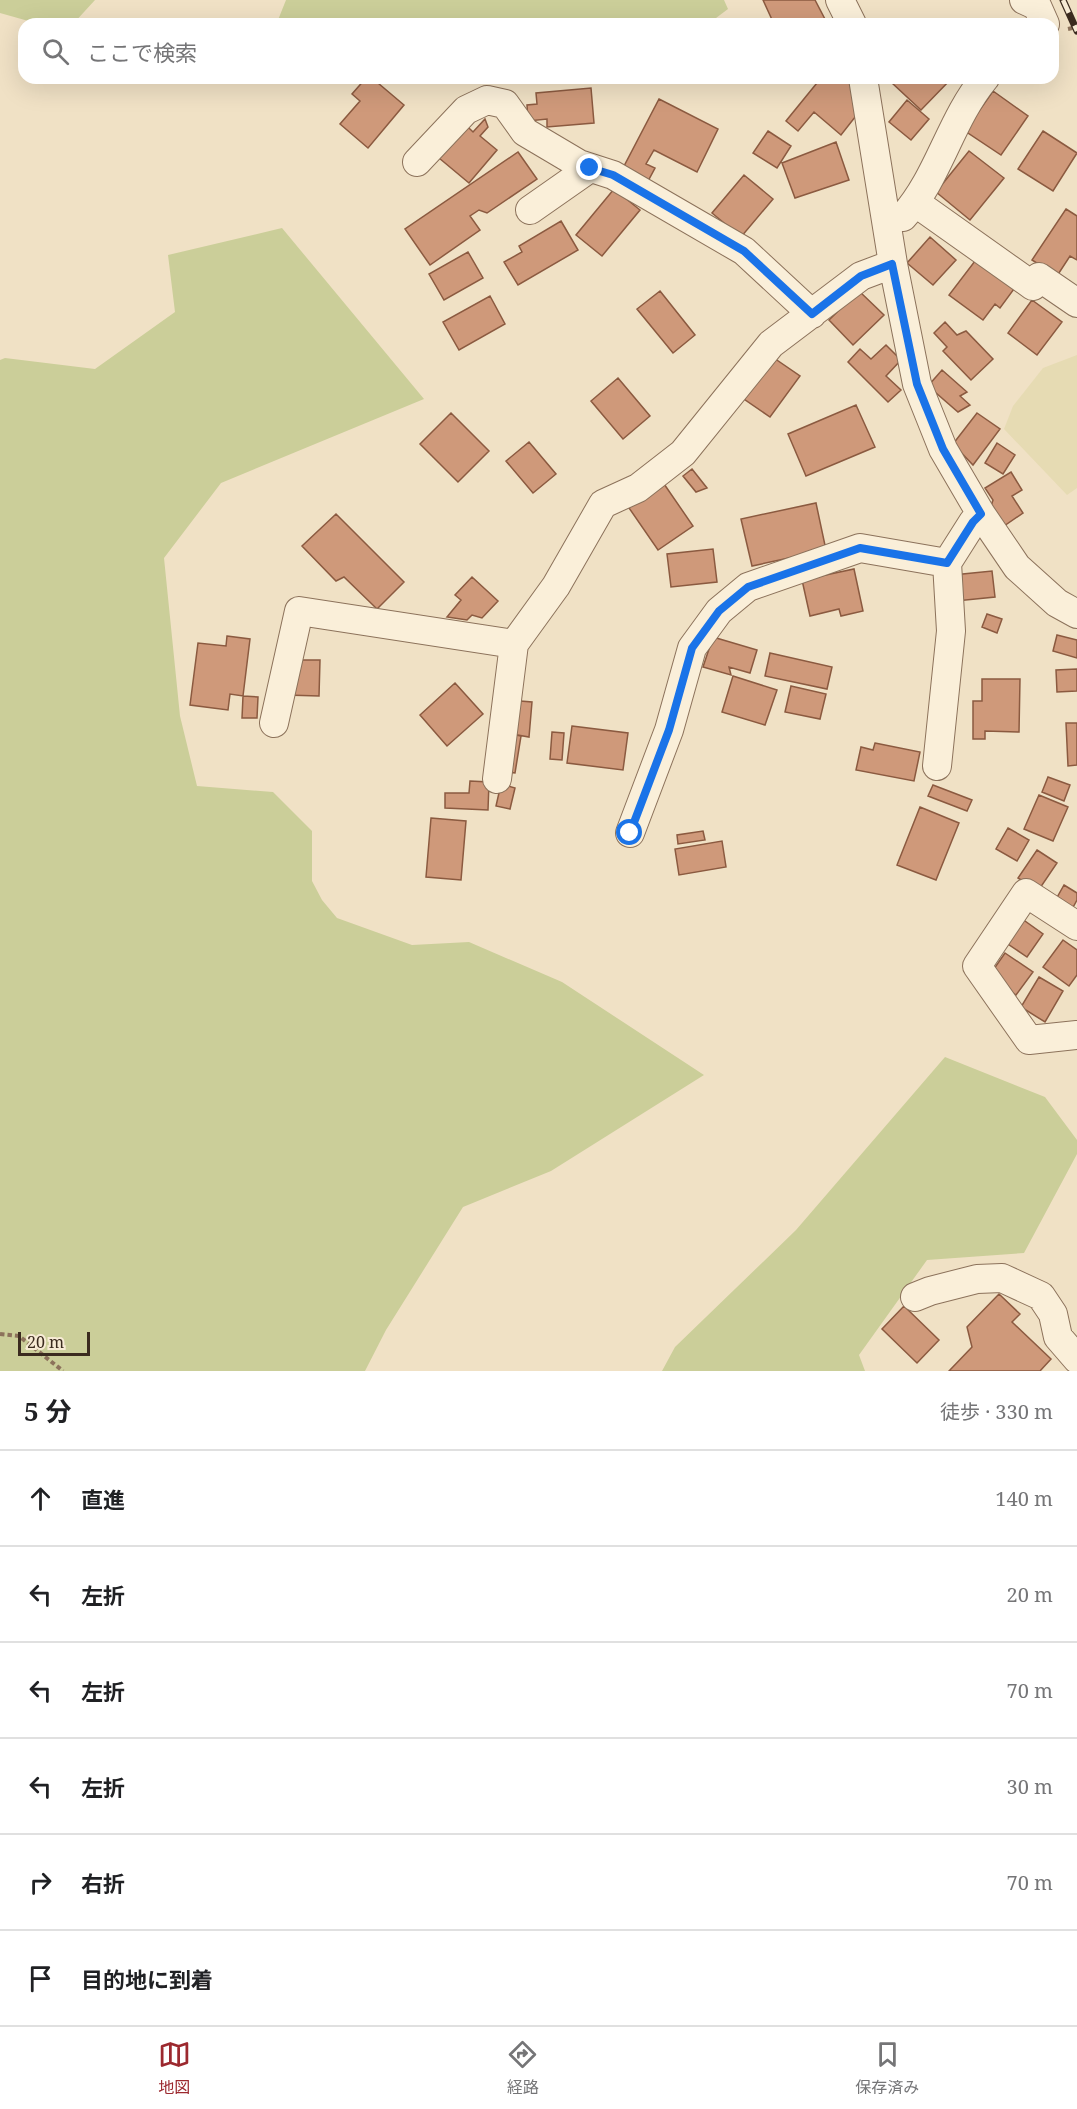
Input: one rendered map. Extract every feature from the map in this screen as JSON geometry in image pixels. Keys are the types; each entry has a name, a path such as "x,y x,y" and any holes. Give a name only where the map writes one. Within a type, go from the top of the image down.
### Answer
{"street":[{"path":"840,0 849,18"},
{"path":"1024,0 1037,6 1042,18"},
{"path":"863,84 892,264 917,384 943,449 981,514 1017,567 1057,603 1077,614"},
{"path":"888,235 916,203 963,108 981,84"},
{"path":"417,162 466,110 487,100 505,104 525,132 579,164 613,175 744,251 812,314"},
{"path":"530,210 590,168"},
{"path":"916,203 1033,286 1039,277 1077,303"},
{"path":"497,779 514,644 556,586 603,504 638,488 683,453 771,344 861,276 892,264"},
{"path":"937,766 951,631 947,563 973,522 981,514"},
{"path":"630,833 669,730 692,648 719,611 748,587 860,548 947,563"},
{"path":"274,723 299,611 514,644"},
{"path":"1077,926 1026,893 977,966 1029,1040 1077,1035"},
{"path":"915,1297 977,1279 1002,1278 1041,1296 1053,1314 1058,1337 1077,1359"}],"path":[{"path":"0,1334 19,1336 63,1371"}],"shaded area":[{"path":"1077,355 1077,488 1067,495 1004,429 1013,406 1043,368"}],"green space":[{"path":"0,0 95,0 78,18 18,18 0,13"},
{"path":"286,0 724,0 728,9 716,18 279,18"},
{"path":"282,228 424,399 221,483 164,558 180,716 197,786 273,792 312,831 312,881 322,900 337,918 412,945 469,942 562,982 704,1075 551,1171 463,1207 386,1330 365,1371 0,1371 0,360 5,358 95,369 175,312 168,255"},
{"path":"945,1057 1045,1097 1077,1140 1077,1154 1024,1253 927,1260 859,1355 865,1371 662,1371 675,1347 796,1230"}],"building":[{"path":"763,0 815,0 824,18 771,18"},
{"path":"361,84 379,84 404,105 368,148 340,124 360,101 352,94"},
{"path":"816,84 854,84 859,112 841,135 814,112 798,131 786,121"},
{"path":"893,84 946,84 921,110"},
{"path":"591,88 594,123 547,127 547,119 528,121 527,105 537,104 536,93"},
{"path":"993,91 1028,116 1001,155 965,131"},
{"path":"659,99 718,129 697,172 654,150 646,164 655,168 647,183 622,170"},
{"path":"907,100 929,119 911,140 889,122"},
{"path":"485,119 488,127 480,136 497,150 469,183 439,158 467,126 473,132"},
{"path":"768,131 791,146 777,168 753,153"},
{"path":"1043,131 1077,153 1053,191 1018,169"},
{"path":"836,142 849,180 795,198 782,163"},
{"path":"969,151 1004,178 970,220 936,192"},
{"path":"518,152 537,179 487,213 479,210 470,216 480,230 430,265 405,229"},
{"path":"744,175 773,199 741,237 712,213"},
{"path":"614,189 640,210 602,256 576,235"},
{"path":"1066,209 1077,216 1077,260 1070,256 1057,276 1032,260"},
{"path":"561,221 578,250 518,285 504,262 522,252 519,246"},
{"path":"930,237 956,260 933,285 907,263"},
{"path":"468,252 483,278 444,300 429,274"},
{"path":"975,261 1014,289 1000,308 995,304 983,320 949,295"},
{"path":"660,291 695,335 673,353 637,309"},
{"path":"859,291 884,315 853,345 829,320"},
{"path":"490,296 505,324 459,350 443,322"},
{"path":"1032,300 1062,322 1037,355 1008,333"},
{"path":"945,322 957,335 966,331 993,359 971,380 943,351 947,347 934,333"},
{"path":"886,345 901,360 886,376 901,390 888,402 848,362 860,349 871,359"},
{"path":"771,356 800,376 770,417 741,397"},
{"path":"942,370 967,392 960,396 970,405 958,412 928,386"},
{"path":"618,378 650,416 623,439 591,401"},
{"path":"856,405 875,447 806,476 788,434"},
{"path":"451,413 489,451 458,482 420,444"},
{"path":"977,413 1000,429 973,465 953,444"},
{"path":"529,442 556,474 533,493 506,461"},
{"path":"997,443 1015,455 1003,474 985,463"},
{"path":"692,469 707,488 696,492 683,476"},
{"path":"1011,472 1022,490 1012,496 1023,513 1004,526 991,506 993,500 985,488"},
{"path":"662,481 693,526 658,550 627,505"},
{"path":"816,503 826,550 752,566 741,519"},
{"path":"336,514 404,582 377,609 344,577 336,581 302,546"},
{"path":"713,549 717,582 671,587 667,554"},
{"path":"854,569 863,611 841,616 839,609 810,616 802,580"},
{"path":"992,571 995,597 956,601 953,575"},
{"path":"472,577 498,601 482,618 472,615 467,620 447,617 461,600 455,595"},
{"path":"987,614 1002,619 997,633 982,627"},
{"path":"1057,635 1077,640 1077,658 1053,651"},
{"path":"227,636 250,639 243,696 230,694 228,710 190,705 198,643 226,646"},
{"path":"713,637 757,650 750,673 729,667 731,675 703,667"},
{"path":"770,653 832,667 827,689 765,676"},
{"path":"287,660 320,660 319,696 286,695"},
{"path":"1077,669 1077,691 1057,692 1056,670"},
{"path":"733,676 777,690 765,725 722,712"},
{"path":"982,679 1020,679 1019,732 985,731 985,739 973,739 973,701 982,701"},
{"path":"455,683 483,714 447,746 420,715"},
{"path":"791,686 826,694 820,719 785,712"},
{"path":"243,696 258,697 257,718 242,718"},
{"path":"497,699 532,702 529,737 506,733"},
{"path":"1066,723 1077,723 1077,765 1068,766"},
{"path":"572,726 628,733 623,770 567,763"},
{"path":"552,732 564,733 562,760 550,759"},
{"path":"506,733 521,736 515,773 499,771"},
{"path":"875,743 920,752 914,781 856,770 861,747 873,750"},
{"path":"1048,777 1070,785 1064,801 1042,792"},
{"path":"470,781 489,782 488,810 445,808 445,793 469,793"},
{"path":"501,784 515,788 510,809 496,806"},
{"path":"933,785 972,800 967,811 928,796"},
{"path":"1039,795 1068,807 1053,841 1024,829"},
{"path":"920,807 959,823 936,880 897,865"},
{"path":"431,818 466,821 461,880 426,877"},
{"path":"1008,828 1029,840 1017,861 996,849"},
{"path":"703,831 705,840 678,844 677,835"},
{"path":"722,841 726,867 679,875 675,849"},
{"path":"1037,850 1057,863 1038,891 1018,878"},
{"path":"1064,885 1077,893 1077,900 1071,911 1055,901"},
{"path":"1018,916 1043,934 1027,957 1002,940"},
{"path":"1063,940 1077,950 1077,975 1069,986 1043,967"},
{"path":"1005,953 1033,972 1016,995 989,976"},
{"path":"1039,977 1063,991 1045,1022 1021,1007"},
{"path":"999,1294 1020,1314 1012,1322 1051,1359 1040,1371 949,1371 972,1347 967,1327"},
{"path":"904,1306 939,1340 917,1363 882,1329"}],"railway":[{"path":"1063,0 1077,31"}],"route":[{"path":"590,168 613,175 744,251 812,314 861,276 892,264 917,384 943,449 981,514 973,522 947,563 860,548 748,587 719,611 692,648 669,730 630,833"}]}
